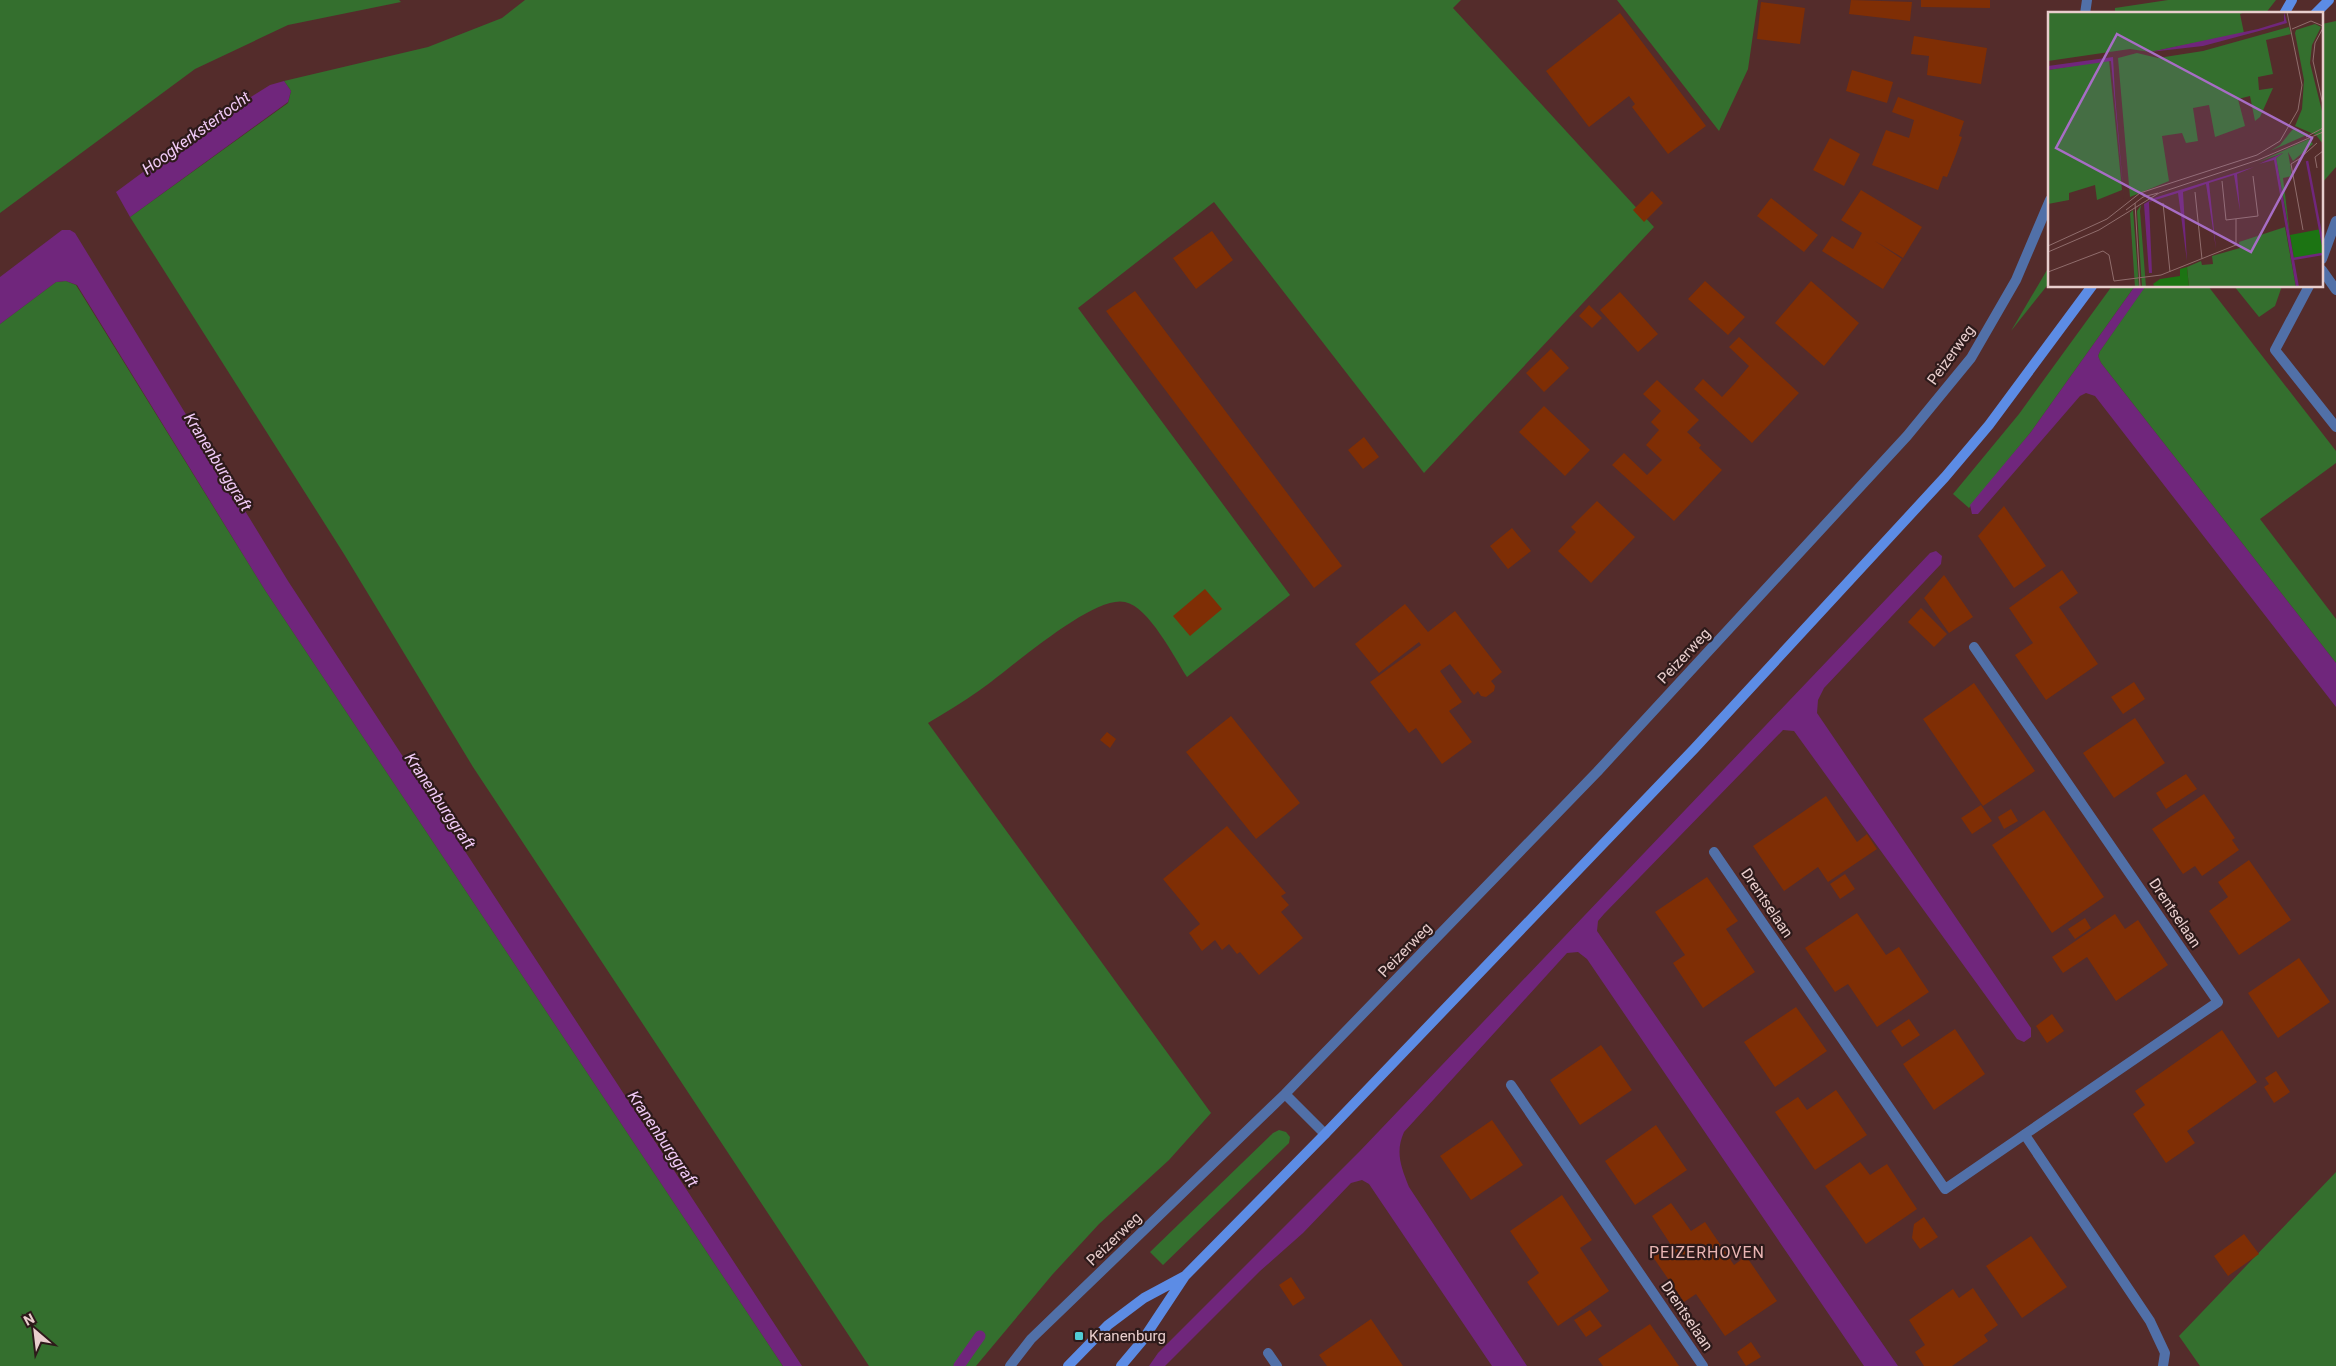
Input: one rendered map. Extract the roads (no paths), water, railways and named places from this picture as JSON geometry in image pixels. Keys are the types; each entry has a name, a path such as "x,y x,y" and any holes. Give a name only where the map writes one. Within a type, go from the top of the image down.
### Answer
{"street":[{"path":"2285,12 2292,0"},
{"path":"2317,12 2329,0"},
{"name":"Peizerweg","path":"1010,1366 1031,1339 1285,1094 1597,772 1907,436 1971,358 2016,280 2048,205"},
{"path":"2324,254 2336,221"},
{"path":"2324,273 2336,290"},
{"path":"1121,1366 1142,1341 1186,1276 1701,742 1945,477 1989,425 2091,288"},
{"path":"2308,288 2275,350 2336,427"},
{"name":"Drentselaan","path":"1714,852 1945,1189 2218,1002 1974,647"},
{"name":"Drentselaan","path":"1510,1085 1703,1366"},
{"path":"1285,1094 1325,1134"},
{"path":"2025,1135 2150,1321 2166,1353 2163,1366"},
{"path":"1068,1366 1108,1325 1144,1298 1186,1276"},
{"path":"1268,1353 1277,1366"}],"water":[{"name":"Hoogkerkstertocht","path":"284,81 291,91 288,102 130,217 116,192 208,124 270,85"},
{"path":"62,230 70,230 75,233 288,581 802,1366 783,1366 265,590 77,285 66,281 56,282 0,324 0,277"},
{"path":"2134,288 2144,288 2100,351 2098,356 2101,363 2336,663 2336,707 2095,396 2086,393 2080,396 1978,514 1972,514 1970,505 2031,432"},
{"path":"1936,551 1942,556 1941,564 1824,688 1818,700 1817,713 2031,1028 2031,1037 2024,1042 2017,1039 1794,731 1783,730 1604,914 1598,921 1597,931 1898,1366 1864,1366 1587,959 1578,952 1567,953 1404,1132 1400,1146 1400,1160 1409,1187 1527,1366 1492,1366 1369,1184 1362,1180 1351,1183 1303,1233 1260,1271 1165,1366 1149,1366 1158,1353 1360,1151 1930,553"}],"waterway":[{"name":"Kranenburggraft","path":"959,1366 980,1336"}],"place":[{"name":"Kranenburg","path":"1079,1336"}],"district":[{"name":"PEIZERHOVEN","path":"1707,1252"}]}
